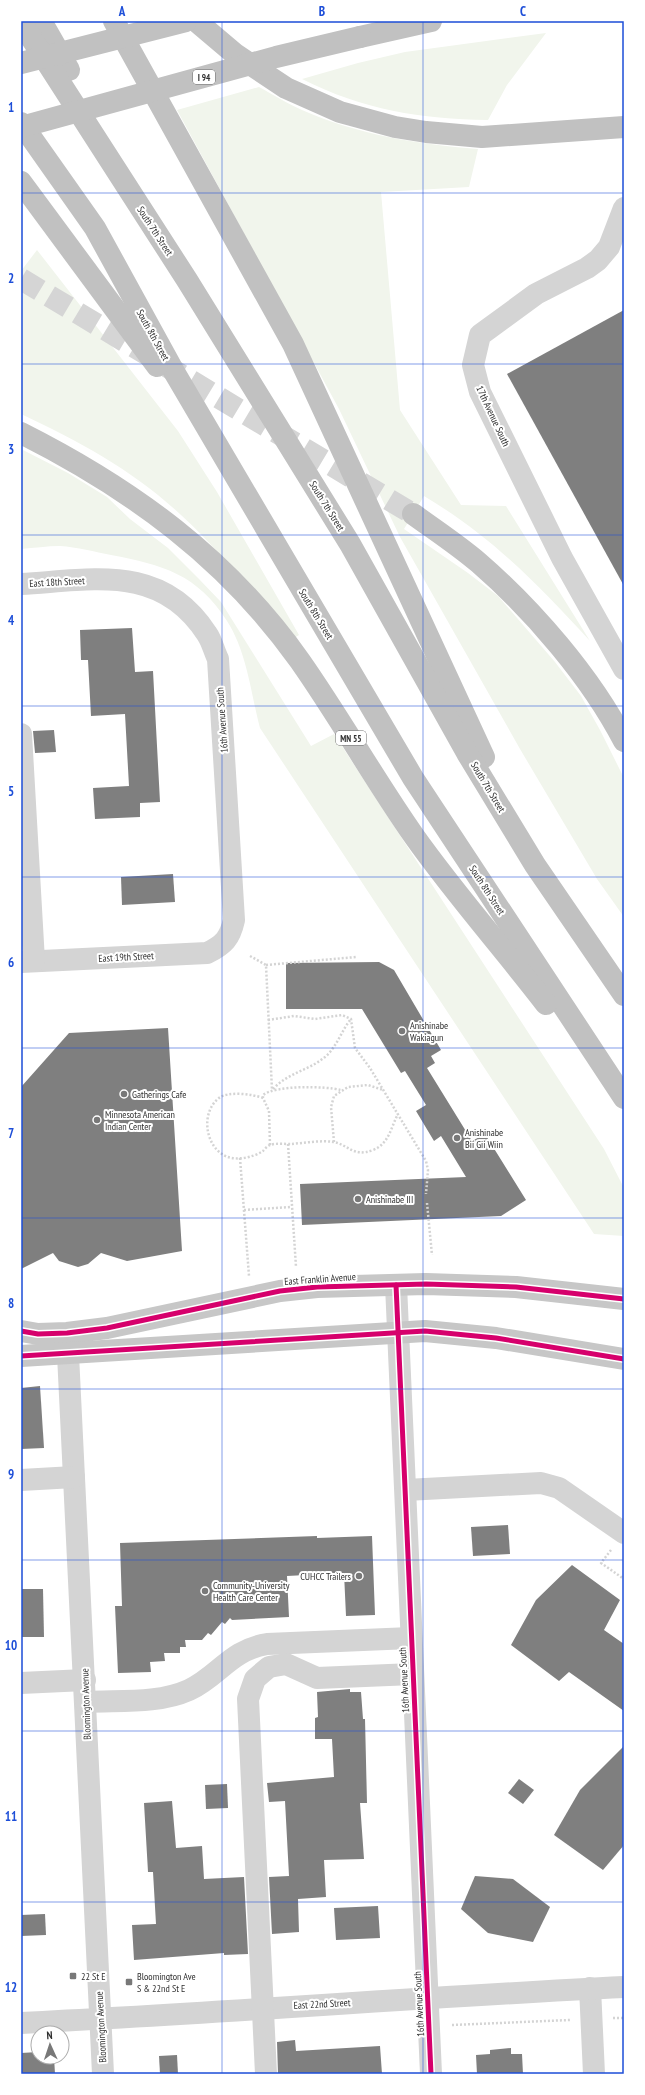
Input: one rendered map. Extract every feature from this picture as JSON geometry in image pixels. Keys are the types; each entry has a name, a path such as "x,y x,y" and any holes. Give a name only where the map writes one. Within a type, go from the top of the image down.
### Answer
{"highway":[{"path":"41,21 187,280"},
{"path":"114,21 293,344 534,865"},
{"path":"21,63 186,21"},
{"path":"196,21 234,54 286,88 314,102 352,115 395,127 426,132 482,137 624,127"},
{"name":"I 94","path":"21,127 276,57 431,21"},
{"name":"South 7th Street","path":"21,22 187,280 350,544 467,753 534,865 624,995"},
{"name":"South 8th Street","path":"21,123 95,228 173,370 413,778 624,1098"},
{"path":"21,182 223,456"},
{"name":"MN 55","path":"21,433 98,474 162,518 195,544 244,594 299,660 414,836 624,1103"},
{"path":"413,514 479,562 527,608 582,674 624,741"}],"main road":[{"name":"East Franklin Avenue","path":"21,1356 67,1344 114,1326 280,1291 318,1287 396,1285 516,1287 624,1299"},
{"name":"East Franklin Avenue","path":"21,1331 38,1334 67,1344 397,1334 425,1331 456,1333 624,1359"}],"street":[{"name":"17th Avenue South","path":"624,208 609,247 598,260 587,268 536,294 480,335 473,364 480,392 555,544 624,669"},
{"name":"16th Avenue South","path":"93,580 115,579 144,584 168,595 189,610 208,635 218,659 234,920 227,941"},
{"name":"East 18th Street","path":"21,584 93,580"},
{"path":"21,734 28,961"},
{"name":"East 19th Street","path":"28,961 207,953 227,941"},
{"name":"16th Avenue South","path":"396,1285 431,2074"},
{"name":"Bloomington Avenue","path":"67,1344 85,1680 103,2074"},
{"path":"21,1480 74,1477"},
{"path":"406,1490 541,1483 559,1488 618,1540"},
{"path":"86,1702 171,1696 200,1683 239,1652 254,1646 267,1644 411,1638"},
{"path":"266,2074 248,1699 255,1679 269,1667 286,1664 317,1678 413,1674"},
{"path":"21,1683 85,1680"},
{"name":"East 22nd Street","path":"21,2023 624,1987"},
{"path":"590,1988 594,2074"}],"path":[{"path":"250,956 266,965 356,957"},
{"path":"266,965 272,1090"},
{"path":"268,1020 294,1016 315,1019 342,1015 351,1019"},
{"path":"263,1098 263,1095 272,1090 282,1079 325,1058 334,1048 351,1019"},
{"path":"351,1019 355,1048 384,1090 426,1161 428,1170 426,1194"},
{"path":"334,1142 331,1107 334,1096 341,1090 348,1087 368,1085 384,1090"},
{"path":"272,1090 331,1087 341,1090"},
{"path":"270,1145 269,1111 263,1098 250,1094 220,1097 210,1111 207,1122 209,1139 222,1154 240,1158 253,1156 270,1145 288,1144 334,1142 350,1150 364,1153 372,1151 379,1147 388,1138 398,1114"},
{"path":"288,1144 291,1207 297,1268"},
{"path":"240,1158 249,1276"},
{"path":"427,1203 432,1255"},
{"path":"243,1210 291,1207"},
{"path":"618,1540 602,1563 624,1579"},
{"path":"448,2022 453,2026 624,2018"}],"shaded area":[{"path":"546,33 507,85 488,120 439,118 393,111 347,98 302,79 358,63 405,52"},
{"path":"259,87 302,110 345,126 411,141 478,149 469,187 381,192 400,410 461,505 506,506 590,641 552,600 513,562 471,528 424,496 404,529 468,573 498,596 555,662 581,696 624,778 624,917 597,879 520,749 400,537 339,409 177,110"},
{"path":"37,250 178,431 217,492 299,635 291,640 210,544 163,499 125,471 85,446 21,414 21,271"},
{"path":"21,449 68,473 107,497 130,519 168,548 221,602 311,746 334,734 604,1149 624,1188 624,1236 594,1234 260,728 248,673 239,646 234,633 216,605 204,592 191,582 177,574 147,563 60,546 21,549"}],"building":[{"path":"624,310 624,586 507,374"},
{"path":"132,628 135,672 153,671 160,802 140,803 140,817 95,819 93,788 129,786 125,714 91,716 88,660 81,660 80,630"},
{"path":"54,730 56,752 35,753 33,731"},
{"path":"173,874 175,902 122,905 121,877"},
{"path":"379,962 394,970 441,1050 431,1056 435,1063 427,1068 472,1141 485,1134 526,1200 501,1216 302,1225 300,1184 466,1177 441,1136 434,1141 416,1111 426,1105 405,1071 401,1073 362,1009 286,1009 286,963"},
{"name":"Minnesota American Indian Center","path":"168,1028 182,1251 127,1261 101,1253 88,1264 78,1267 59,1261 53,1253 21,1269 21,1087 69,1033"},
{"path":"40,1386 44,1448 21,1449 21,1388"},
{"path":"508,1525 510,1554 473,1556 471,1527"},
{"name":"Community-University Health Care Center","path":"317,1536 317,1538 372,1536 375,1615 346,1616 344,1573 287,1576 289,1617 232,1620 230,1618 225,1624 222,1622 211,1635 208,1633 202,1640 185,1640 186,1647 180,1647 180,1653 164,1653 165,1661 150,1662 151,1672 118,1673 115,1606 122,1606 120,1543"},
{"path":"572,1565 620,1600 604,1630 624,1644 624,1711 569,1672 559,1681 511,1645 536,1600"},
{"path":"21,1589 43,1589 44,1637 21,1637"},
{"path":"350,1689 350,1692 361,1692 363,1719 365,1719 367,1803 360,1803 364,1859 324,1860 326,1897 298,1899 299,1932 272,1934 269,1877 289,1876 285,1801 269,1802 267,1783 334,1777 332,1739 315,1739 315,1718 318,1717 317,1692"},
{"path":"624,1746 624,1845 603,1870 554,1835 580,1790"},
{"path":"519,1779 534,1790 523,1804 508,1793"},
{"path":"227,1784 228,1808 206,1809 205,1785"},
{"path":"172,1801 176,1848 202,1846 204,1879 244,1877 248,1954 224,1955 224,1953 134,1960 132,1925 156,1924 153,1872 148,1872 144,1803"},
{"path":"475,1876 513,1879 550,1907 533,1942 488,1933 461,1909"},
{"path":"378,1906 380,1938 336,1940 334,1908"},
{"path":"45,1914 46,1935 21,1936 21,1915"},
{"path":"295,2040 296,2051 380,2046 382,2074 278,2074 277,2042"},
{"path":"511,2048 511,2054 522,2054 523,2074 477,2074 476,2055 490,2054 490,2050"},
{"path":"30,2052 30,2065 54,2065 55,2074 21,2074 21,2053"},
{"path":"177,2055 178,2074 160,2074 159,2056"}],"tunnel":[{"path":"21,279 413,514"}],"cycle path":[{"path":"21,1331 38,1334 67,1333 107,1328 280,1291 317,1287 426,1284 516,1287 624,1299"},
{"path":"396,1285 431,2074"},
{"path":"21,1356 425,1331 496,1338 624,1359"}],"place":[{"name":"Anishinabe Wakiagun","path":"402,1031"},
{"name":"Gatherings Cafe","path":"124,1094"},
{"name":"Minnesota American Indian Center","path":"97,1120"},
{"name":"Anishinabe Bii Gii Wiin","path":"457,1138"},
{"name":"Anishinabe III","path":"358,1199"},
{"name":"CUHCC Trailers","path":"359,1576"},
{"name":"Community-University Health Care Center","path":"205,1591"},
{"name":"22 St E","path":"73,1976"},
{"name":"Bloomington Ave S & 22nd St E","path":"129,1982"}]}
